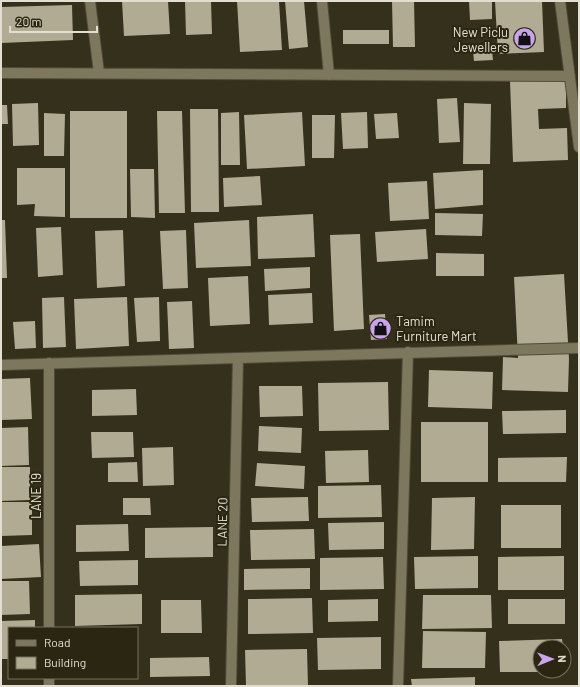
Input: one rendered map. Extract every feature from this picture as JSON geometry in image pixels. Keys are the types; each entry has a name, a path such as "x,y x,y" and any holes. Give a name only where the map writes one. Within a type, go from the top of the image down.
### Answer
{"street":[{"path":"90,1 99,73"},
{"path":"322,1 330,75"},
{"path":"560,1 579,147"},
{"path":"1,73 570,76"},
{"path":"1,365 579,348"},
{"path":"398,686 408,352"},
{"name":"LANE 20","path":"231,686 238,358"},
{"name":"LANE 19","path":"49,363 49,627"}],"building":[{"path":"122,1 168,1 170,34 124,36"},
{"path":"185,1 211,1 212,34 186,35"},
{"path":"237,1 279,1 282,50 240,52"},
{"path":"285,1 304,1 308,47 289,49"},
{"path":"392,1 414,1 415,47 393,47"},
{"path":"469,1 492,1 492,19 470,20"},
{"path":"495,1 542,1 544,52 498,54"},
{"path":"72,5 73,40 1,43 1,7"},
{"path":"343,30 389,30 389,44 343,44"},
{"path":"492,50 493,60 474,61 473,51"},
{"path":"566,80 566,108 538,109 539,129 567,128 568,160 513,162 510,81"},
{"path":"457,98 460,142 439,143 437,99"},
{"path":"38,103 39,145 13,146 12,104"},
{"path":"464,103 491,104 490,164 463,164"},
{"path":"1,105 7,105 8,124 1,124"},
{"path":"190,109 218,109 219,212 191,212"},
{"path":"70,111 127,111 127,218 70,218"},
{"path":"157,111 182,111 185,213 159,213"},
{"path":"239,112 240,165 221,165 221,113"},
{"path":"302,112 305,166 247,169 244,115"},
{"path":"367,112 368,148 343,149 341,113"},
{"path":"44,113 65,114 64,156 44,156"},
{"path":"397,113 399,138 376,139 374,114"},
{"path":"312,115 335,115 334,158 312,158"},
{"path":"17,168 65,168 65,217 34,216 35,204 17,205"},
{"path":"130,169 154,169 155,218 131,217"},
{"path":"483,170 483,205 435,209 433,173"},
{"path":"260,176 262,205 224,207 223,178"},
{"path":"427,181 429,219 390,221 388,183"},
{"path":"435,213 483,214 482,236 435,235"},
{"path":"313,214 315,257 258,259 257,217"},
{"path":"1,220 5,220 7,278 1,278"},
{"path":"249,220 251,266 196,268 194,223"},
{"path":"61,227 63,275 38,277 36,228"},
{"path":"426,229 428,259 377,262 375,232"},
{"path":"123,230 125,286 97,288 95,231"},
{"path":"186,230 188,288 163,289 160,231"},
{"path":"360,234 364,329 334,331 330,235"},
{"path":"436,253 484,254 484,276 436,276"},
{"path":"310,267 310,288 265,291 264,269"},
{"path":"564,274 569,359 568,392 502,390 503,357 518,358 514,277"},
{"path":"248,276 250,324 210,326 208,278"},
{"path":"312,293 313,323 269,325 268,295"},
{"path":"64,297 66,347 43,348 42,298"},
{"path":"127,297 129,346 76,349 74,299"},
{"path":"159,297 160,341 137,342 134,298"},
{"path":"192,301 194,348 169,349 167,302"},
{"path":"385,314 387,339 371,340 369,315"},
{"path":"35,321 36,348 15,349 13,322"},
{"path":"429,370 493,372 492,409 428,407"},
{"path":"30,378 32,419 1,420 1,379"},
{"path":"388,382 389,430 319,431 318,383"},
{"path":"259,386 302,386 303,416 260,417"},
{"path":"136,389 137,415 92,416 92,390"},
{"path":"566,410 566,433 503,434 502,411"},
{"path":"421,422 488,422 488,482 421,482"},
{"path":"259,426 302,428 301,453 258,451"},
{"path":"28,427 29,465 1,466 1,428"},
{"path":"91,432 133,432 134,457 92,458"},
{"path":"173,447 174,485 143,486 142,448"},
{"path":"368,450 369,482 326,483 325,451"},
{"path":"567,457 566,482 498,482 498,458"},
{"path":"137,462 138,482 108,482 108,463"},
{"path":"257,463 305,466 304,489 255,486"},
{"path":"1,467 30,467 30,500 1,501"},
{"path":"381,485 382,517 318,518 318,486"},
{"path":"308,497 309,521 252,522 251,498"},
{"path":"475,497 474,549 431,550 432,498"},
{"path":"123,498 150,498 151,515 123,515"},
{"path":"1,502 32,502 32,535 1,536"},
{"path":"501,505 561,505 561,548 501,548"},
{"path":"384,522 384,549 329,550 328,523"},
{"path":"128,524 129,551 76,552 76,525"},
{"path":"213,527 213,557 145,558 145,528"},
{"path":"314,529 315,559 251,560 250,530"},
{"path":"39,544 41,577 1,579 1,546"},
{"path":"478,556 478,588 415,589 414,557"},
{"path":"564,556 564,590 498,590 498,557"},
{"path":"383,557 384,589 320,590 320,558"},
{"path":"138,560 138,585 80,586 79,561"},
{"path":"310,568 310,589 244,590 244,569"},
{"path":"1,581 29,581 30,614 1,615"},
{"path":"142,594 142,624 75,626 75,595"},
{"path":"423,595 491,595 492,628 422,629"},
{"path":"312,598 313,633 248,634 248,599"},
{"path":"378,599 378,621 328,622 328,600"},
{"path":"508,599 565,599 565,624 508,624"},
{"path":"161,600 201,600 202,633 161,633"},
{"path":"35,620 35,627 8,627 8,659 1,659 1,621"},
{"path":"423,631 486,632 485,668 422,668"},
{"path":"381,637 381,669 318,670 317,638"},
{"path":"532,640 532,672 500,672 499,641"},
{"path":"307,649 308,686 246,686 245,650"},
{"path":"209,657 210,676 150,677 150,658"},
{"path":"475,677 475,686 412,686 411,679"}],"place":[{"name":"New Piclu Jewellers","path":"524,39"},
{"name":"Tamim Furniture Mart","path":"381,328"}]}
